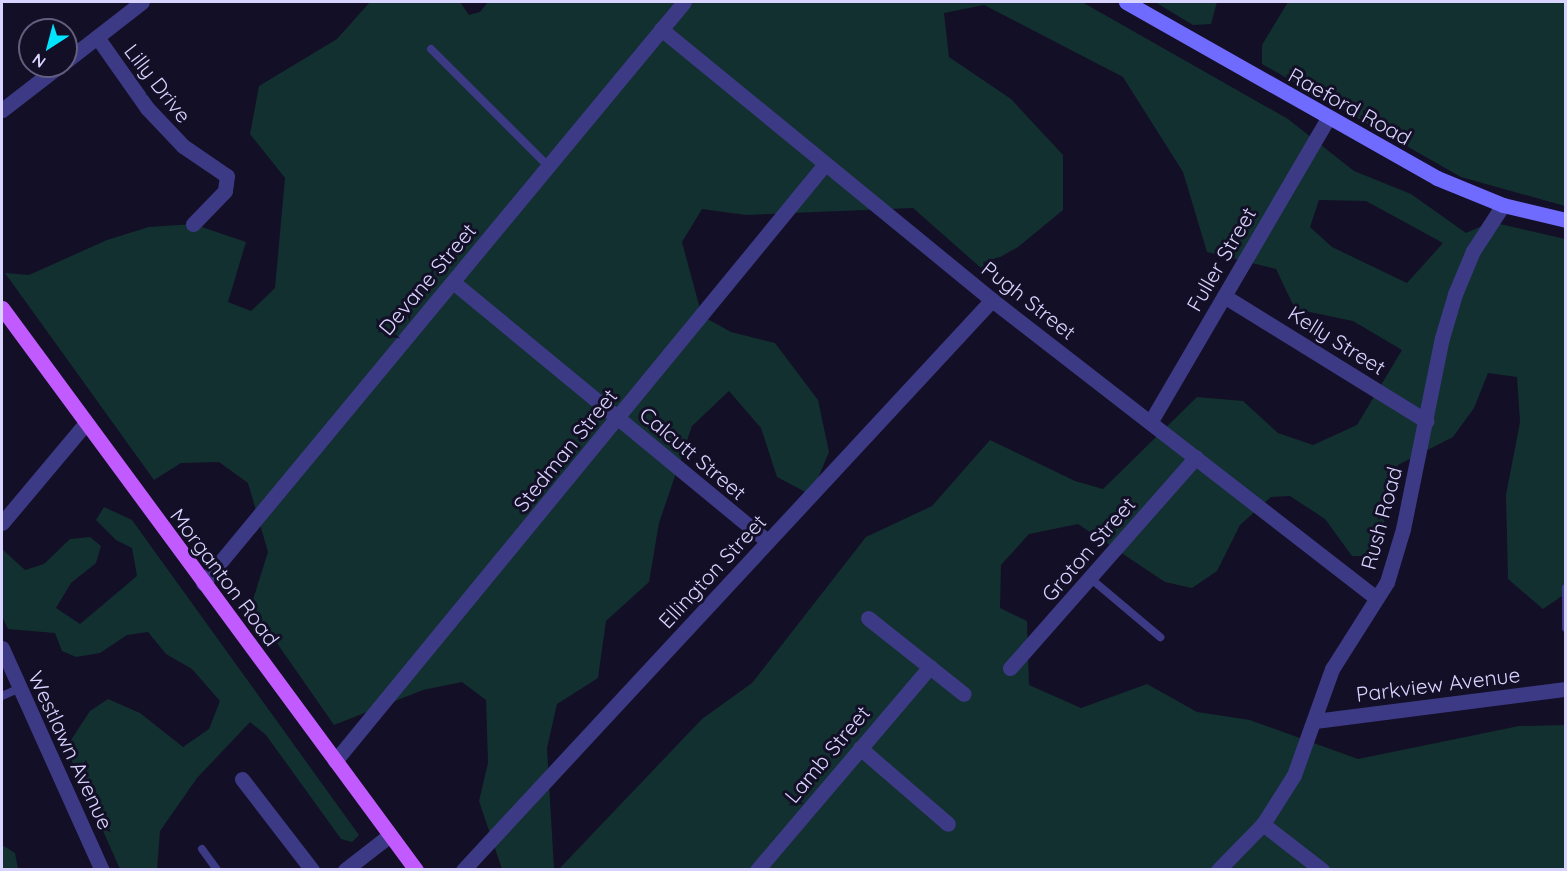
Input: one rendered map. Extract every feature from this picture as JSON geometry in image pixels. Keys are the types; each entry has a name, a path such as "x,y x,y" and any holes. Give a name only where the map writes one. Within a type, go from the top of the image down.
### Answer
{"main road":[{"name":"Raeford Road","path":"1126,2 1437,178 1503,205 1566,220"},
{"name":"Morganton Road","path":"3,314 416,870"}],"street":[{"path":"78,52 142,2"},
{"name":"Devane Street","path":"203,583 684,2"},
{"name":"Pugh Street","path":"661,29 992,300 1151,421 1376,598"},
{"name":"Lilly Drive","path":"97,37 147,108 183,146 227,176 225,191 193,224"},
{"path":"2,110 43,78"},
{"name":"Fuller Street","path":"1151,421 1328,118"},
{"name":"Stedman Street","path":"335,760 825,164"},
{"name":"Rush Road","path":"1218,870 1263,824 1294,775 1332,669 1386,582 1403,530 1455,294 1473,251 1503,205"},
{"name":"Calcutt Street","path":"453,282 768,542"},
{"name":"Kelly Street","path":"1224,296 1426,421"},
{"name":"Ellington Street","path":"463,870 992,300"},
{"path":"2,523 85,424"},
{"name":"Groton Street","path":"1010,668 1196,457"},
{"path":"868,618 964,694"},
{"name":"Westlawn Avenue","path":"2,648 102,870"},
{"name":"Lamb Street","path":"757,870 930,667"},
{"name":"Parkview Avenue","path":"1315,721 1566,689"},
{"path":"860,748 948,824"},
{"path":"242,779 312,870"},
{"path":"1263,824 1322,870"},
{"path":"345,870 390,835"}],"lane":[{"path":"431,49 548,166"},
{"path":"1090,578 1160,637"},
{"path":"1566,588 1566,628"},
{"path":"2,696 20,688"},
{"path":"202,849 217,870"}],"green space":[{"path":"370,2 460,2 469,15 480,12 488,2 1082,2 1288,119 1354,171 1411,194 1466,233 1491,222 1565,239 1565,594 1543,609 1508,579 1506,495 1520,422 1517,377 1488,373 1474,408 1453,437 1398,465 1376,556 1352,556 1325,519 1290,496 1271,497 1240,525 1217,571 1192,588 1165,582 1078,524 1029,534 1001,565 1000,608 1027,621 1029,685 1081,708 1147,684 1197,712 1250,720 1358,759 1519,726 1565,725 1565,869 559,869 702,719 752,683 866,537 932,506 990,440 1075,481 1103,489 1197,397 1243,401 1278,433 1313,445 1357,425 1402,350 1353,321 1295,309 1276,269 1207,252 1183,172 1123,77 984,5 944,13 949,57 1011,99 1063,155 1063,210 1018,247 981,268 913,208 746,215 702,209 682,242 702,316 731,332 775,343 818,400 829,452 811,495 777,477 761,428 729,391 692,426 659,523 649,582 606,621 598,678 557,704 547,748 554,869 502,869 479,801 488,763 486,700 462,682 423,690 334,725 251,606 268,552 248,483 219,462 181,463 154,480 5,273 29,275 107,240 149,227 193,224 246,242 228,302 251,311 275,288 285,178 250,134 259,86 337,39","holes":["1319,200 1366,201 1443,243 1407,283 1332,247 1310,227"]},
{"path":"1155,2 1217,2 1211,24 1193,25"},
{"path":"1288,2 1565,2 1565,206 1461,177 1262,64 1262,45"},
{"path":"104,507 132,520 359,835 352,842 341,839 266,735 250,722 197,778 160,831 157,869 120,869 71,759 71,740 90,711 108,699 140,713 183,747 209,729 220,701 192,669 166,654 148,632 127,635 100,653 76,657 62,651 55,633 8,629 2,616 2,549 25,570 44,564 70,539 90,537 101,546 96,563 71,583 56,608 80,624 137,576 132,548 116,540 96,520"},
{"path":"2,845 15,853 18,869 2,869"}]}
